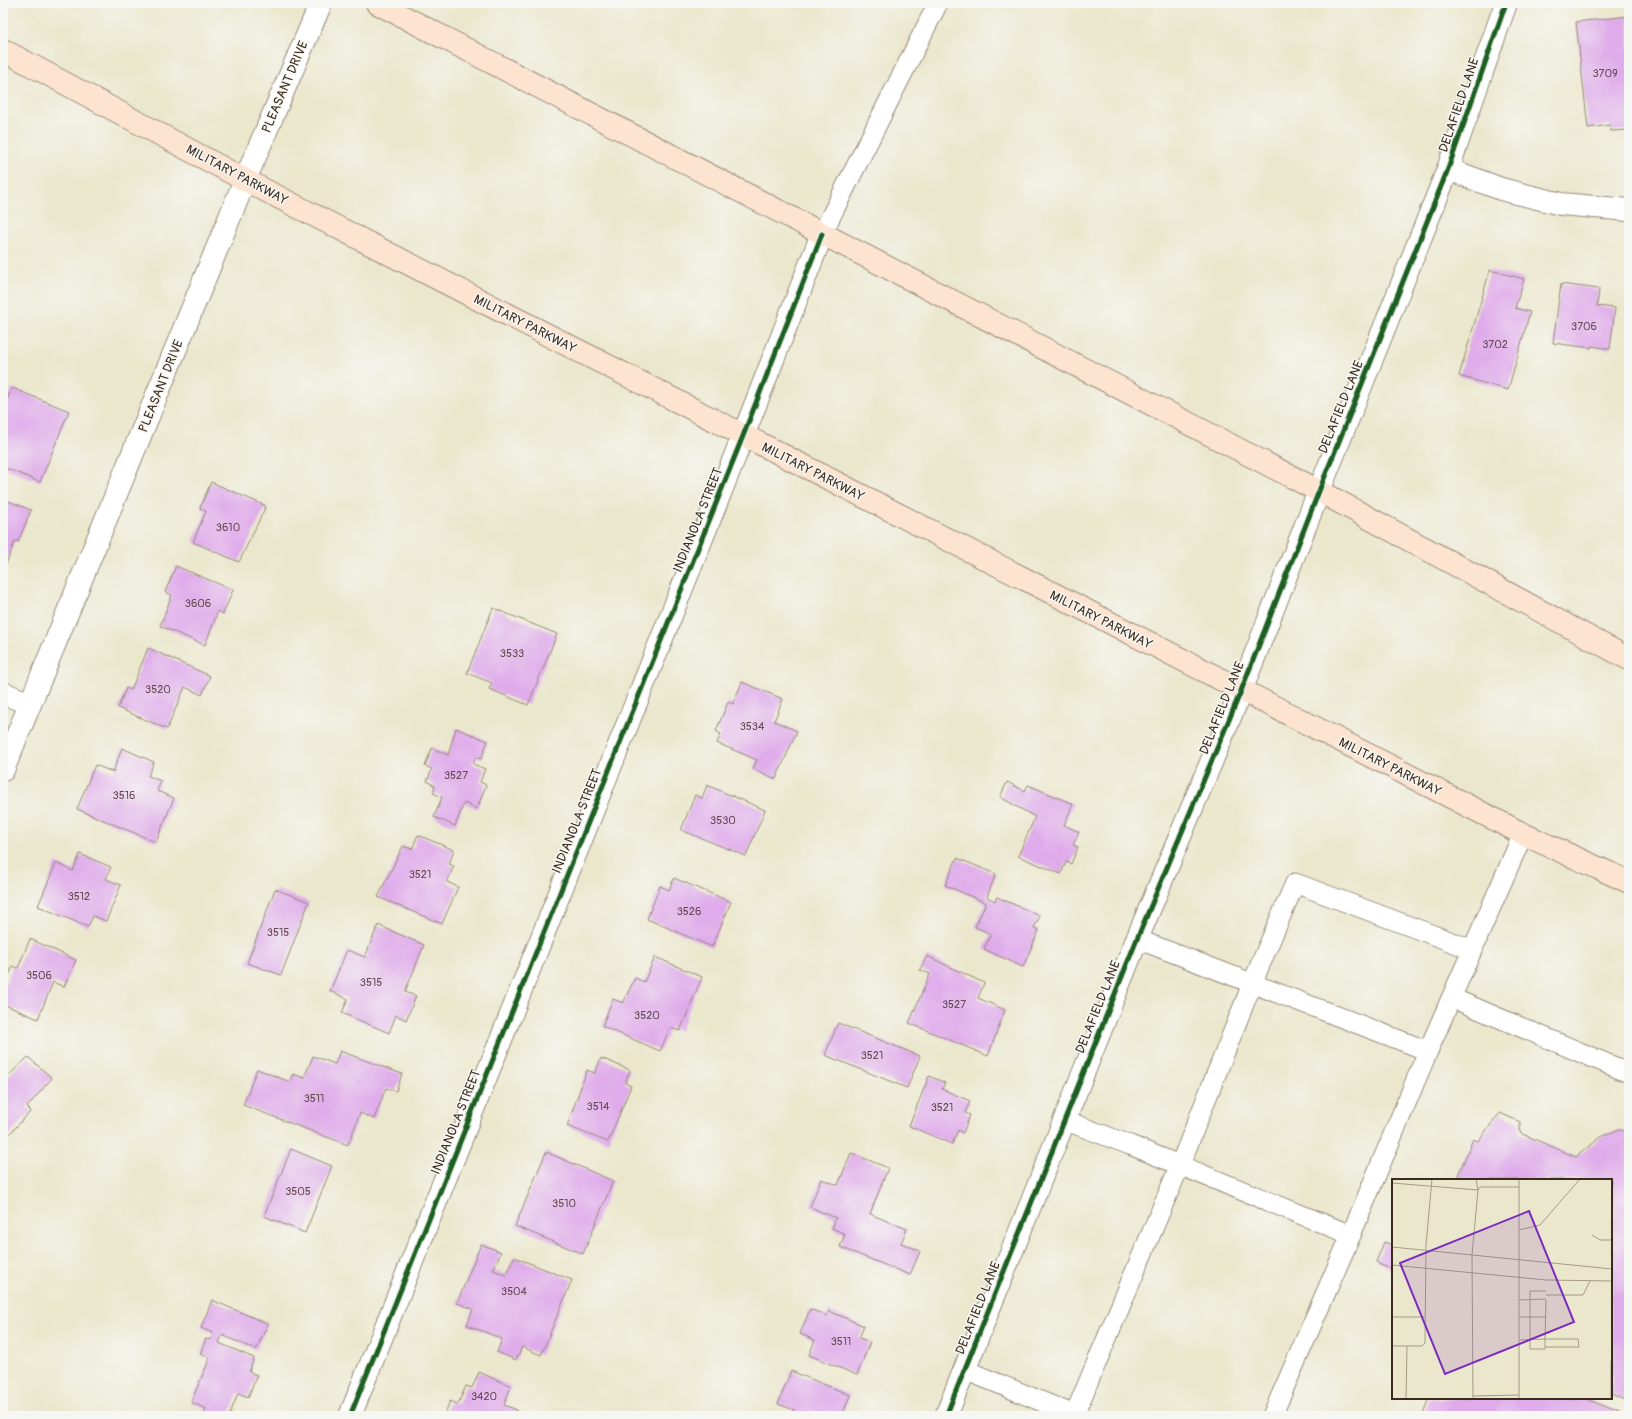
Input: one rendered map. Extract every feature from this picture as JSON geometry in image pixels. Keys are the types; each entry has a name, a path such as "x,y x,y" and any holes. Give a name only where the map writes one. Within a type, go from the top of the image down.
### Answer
{"main road":[{"path":"377,3 1319,491 1629,659"},
{"name":"MILITARY PARKWAY","path":"3,50 245,180 1241,691 1523,834 1629,882"}],"street":[{"name":"PLEASANT DRIVE","path":"3,770 245,180 321,3"},
{"name":"DELAFIELD LANE","path":"946,1416 1137,939 1241,691 1319,491 1448,169 1506,3"},
{"path":"1448,169 1501,189 1561,204 1629,210"},
{"name":"INDIANOLA STREET","path":"350,1416 743,436 822,234"},
{"path":"3,693 30,704"}],"lane":[{"path":"822,234 938,3"},
{"path":"1272,1416 1351,1235 1428,1051 1523,834"},
{"path":"965,1370 1075,1416 1180,1165 1252,984 1295,883 1473,950"},
{"path":"1137,939 1428,1051"},
{"path":"1452,998 1629,1073"},
{"path":"1064,1120 1180,1165 1351,1235"}],"building":[{"path":"1629,16 1629,130 1611,131 1610,125 1588,128 1576,22"},
{"path":"1490,270 1524,279 1515,308 1530,312 1508,390 1459,376"},
{"path":"1561,284 1599,289 1597,306 1615,308 1610,349 1553,343"},
{"path":"12,388 69,411 40,482 3,467 3,409"},
{"path":"211,482 266,506 239,562 193,542 206,511 200,508"},
{"path":"3,499 31,510 18,542 15,541 3,572"},
{"path":"176,566 233,590 223,614 218,611 205,645 160,626 172,595 165,592"},
{"path":"493,608 557,634 528,705 489,689 492,683 467,673"},
{"path":"148,648 210,676 202,695 185,687 167,729 118,708 126,688 131,690"},
{"path":"742,682 783,699 774,721 797,731 776,779 753,769 757,760 717,743 721,734 716,731 728,702 733,704"},
{"path":"456,728 488,741 481,759 476,757 473,764 485,769 480,782 486,785 477,809 464,803 455,826 434,817 442,797 433,793 435,786 427,781 432,769 425,766 432,748 448,755"},
{"path":"122,748 154,762 148,776 161,781 157,791 174,798 156,842 77,809 95,765 113,772"},
{"path":"1007,782 1025,791 1028,785 1073,804 1064,825 1079,832 1073,845 1078,847 1071,864 1066,862 1061,874 1018,856 1035,817 1000,797"},
{"path":"707,785 765,810 746,856 681,830 695,795 702,798"},
{"path":"418,835 454,850 449,864 454,866 447,882 458,887 442,924 378,897 403,846 412,849"},
{"path":"80,854 111,867 106,879 121,885 106,921 93,916 88,927 38,906 56,863 73,871"},
{"path":"957,858 996,874 987,897 995,901 997,897 1040,916 1034,928 1039,930 1023,967 984,949 991,934 975,927 986,903 945,885"},
{"path":"674,878 731,902 712,947 647,919 660,886 669,890"},
{"path":"275,889 309,902 281,975 247,963"},
{"path":"378,925 424,945 405,992 416,996 406,1020 396,1015 389,1033 342,1013 348,999 330,991 347,950 365,957"},
{"path":"30,939 76,960 64,987 53,982 38,1019 3,1004 3,989 13,966 18,968"},
{"path":"927,956 984,983 978,998 1005,1010 988,1056 909,1023 930,974 920,970"},
{"path":"655,957 702,977 680,1031 670,1028 660,1051 602,1026 613,999 623,1003 635,978 644,982"},
{"path":"838,1023 920,1056 907,1088 825,1055"},
{"path":"340,1051 402,1074 396,1091 386,1088 374,1119 360,1113 348,1145 243,1105 257,1069 290,1082 293,1074 304,1078 313,1056 335,1064"},
{"path":"28,1057 52,1078 27,1107 31,1111 3,1141 3,1081"},
{"path":"601,1058 630,1070 625,1083 631,1086 608,1142 567,1126 587,1070 595,1073"},
{"path":"929,1076 945,1083 942,1089 970,1101 965,1113 970,1115 963,1133 958,1130 952,1144 909,1126"},
{"path":"1500,1113 1520,1122 1520,1133 1576,1157 1601,1137 1619,1129 1629,1133 1629,1402 1612,1394 1612,1179 1456,1179 1473,1139 1478,1141"},
{"path":"291,1149 332,1166 305,1233 264,1216"},
{"path":"546,1152 613,1181 583,1254 515,1226"},
{"path":"851,1153 888,1168 870,1214 907,1229 901,1243 920,1251 910,1275 840,1247 845,1234 832,1228 836,1218 810,1207 821,1179 838,1185"},
{"path":"1384,1242 1392,1245 1392,1269 1376,1262"},
{"path":"481,1244 501,1252 493,1270 506,1275 514,1257 572,1280 541,1355 522,1347 516,1360 497,1352 502,1339 467,1325 473,1309 457,1303"},
{"path":"212,1300 268,1324 256,1350 222,1335 219,1343 254,1358 249,1372 257,1375 248,1397 238,1393 230,1414 235,1416 203,1416 206,1409 191,1402 210,1358 200,1354 206,1339 210,1340 213,1333 201,1328"},
{"path":"810,1309 827,1316 829,1311 864,1326 859,1338 870,1342 857,1375 809,1355 815,1340 800,1334"},
{"path":"791,1371 850,1395 842,1416 792,1416 794,1410 778,1404"},
{"path":"479,1372 511,1386 504,1405 517,1410 515,1416 444,1416 450,1401 458,1404 466,1386 472,1388"},
{"path":"1429,1399 1587,1399 1628,1416 1422,1416"}],"cycle path":[{"path":"946,1416 1137,939 1241,691 1319,491 1448,169 1506,3"},
{"path":"350,1416 743,436 822,234"}]}
